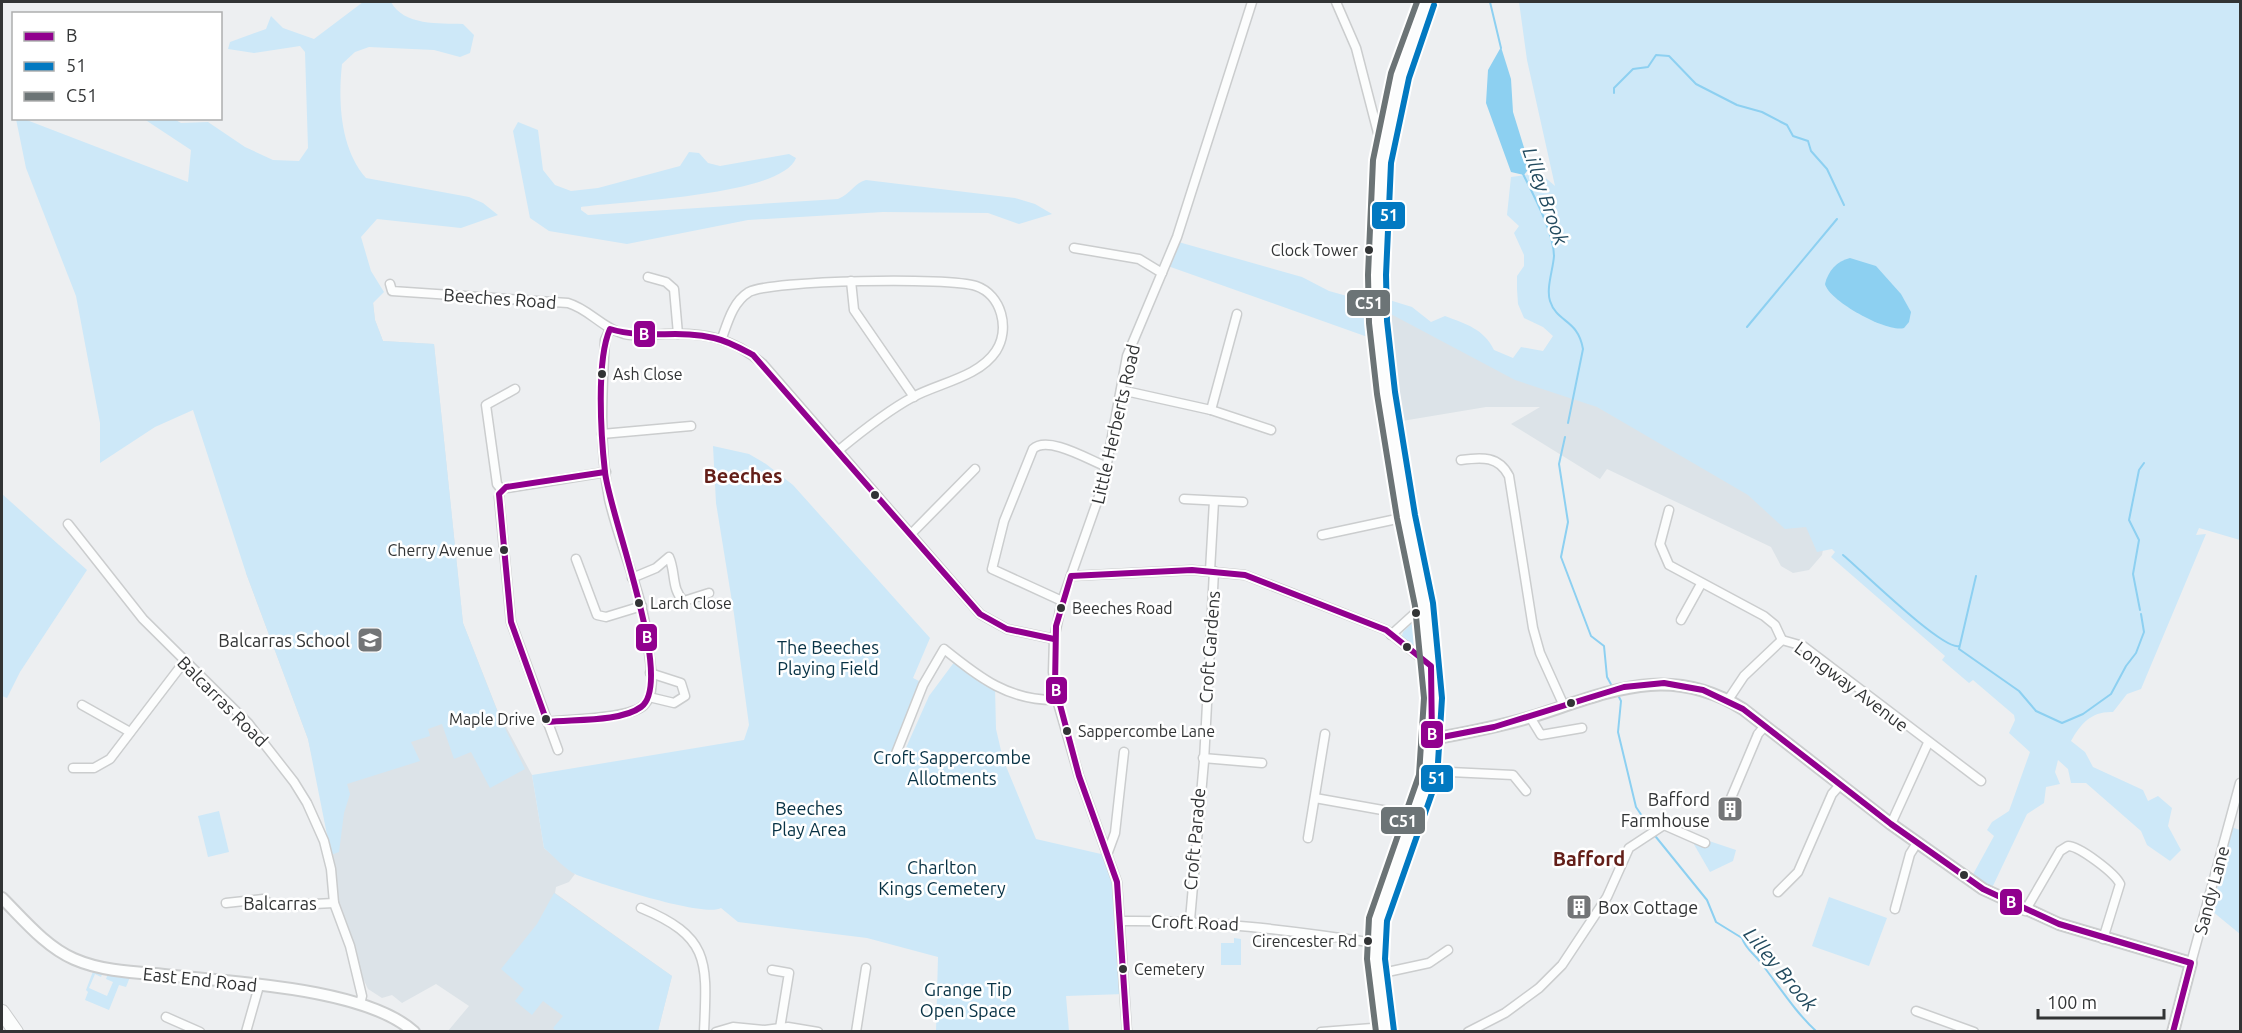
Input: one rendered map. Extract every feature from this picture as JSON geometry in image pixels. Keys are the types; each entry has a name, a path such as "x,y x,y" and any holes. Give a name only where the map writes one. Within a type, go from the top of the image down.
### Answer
{"main road":[{"path":"1385,1029 1375,943 1383,901 1416,816 1429,771 1432,739 1431,666 1425,605 1406,517 1379,337 1377,308 1381,186 1386,140 1400,75 1426,2"},
{"path":"2,1012 16,1032"}],"street":[{"name":"Little Herberts Road","path":"1127,1032 1122,921 1117,882 1079,776 1057,700 1053,672 1054,639 1062,601 1089,528 1107,467 1127,356 1177,237 1252,2"},
{"path":"1336,2 1356,48 1378,133 1380,138 1386,140"},
{"path":"1074,248 1139,259 1162,273"},
{"path":"648,277 666,282 674,289 678,334"},
{"path":"851,281 854,310 914,397"},
{"path":"722,338 735,306 755,289 851,281 969,284 984,290 998,307 1003,320 1002,334 991,357 974,370 914,397 839,450"},
{"name":"Beeches Road","path":"390,284 392,291 568,303 583,309 610,328 638,336 678,334 722,338 743,348 763,364 986,619 1007,629 1054,639"},
{"path":"1211,410 1237,314"},
{"path":"547,722 630,713 640,709 649,697 650,674 646,624 609,498 606,472 602,434 605,340 610,328"},
{"path":"501,489 497,484 486,405 515,389"},
{"path":"1121,390 1211,410 1271,430"},
{"path":"602,434 691,426"},
{"path":"1062,601 992,569 1004,521 1033,449 1040,444 1050,444 1107,467"},
{"path":"1461,460 1491,459 1500,464 1509,476 1533,628 1540,653 1564,706"},
{"path":"910,534 975,469"},
{"path":"501,489 606,472"},
{"path":"501,489 499,496 511,622 558,750"},
{"path":"1184,499 1243,502"},
{"name":"Croft Gardens","path":"1190,920 1203,759 1214,501"},
{"path":"1669,510 1660,544 1663,557 1669,565 1764,616 1775,625 1782,640"},
{"path":"1322,535 1406,517"},
{"name":"Balcarras Road","path":"68,524 143,619 254,729 294,782 324,841 331,869 334,903 350,946 362,996 360,1004"},
{"path":"632,578 645,574 669,557 675,577 675,591 684,601 709,592"},
{"path":"576,559 597,615 606,616 642,606"},
{"path":"1071,576 1212,571 1257,578 1312,603 1380,628 1431,666"},
{"path":"1682,620 1701,584"},
{"path":"1391,635 1425,605"},
{"name":"Longway Avenue","path":"1728,700 1744,676 1782,640 1803,646 1981,782"},
{"path":"895,756 923,685 944,649 1008,693 1029,700 1057,700"},
{"path":"73,768 88,769 105,763 184,662"},
{"path":"649,697 674,703 685,696 681,683 650,674"},
{"path":"1432,739 1530,717 1624,687 1651,683 1677,684 1704,690 1728,700 1765,726 1891,824 1978,886 2025,911 2103,939 2191,963"},
{"path":"82,705 130,732"},
{"path":"1530,717 1541,735 1582,728"},
{"path":"1731,798 1758,734 1765,726"},
{"path":"1308,838 1325,734"},
{"path":"1891,824 1928,743"},
{"path":"1108,852 1115,833 1124,752"},
{"path":"1203,759 1262,763"},
{"path":"1429,771 1513,775 1526,791"},
{"name":"Sandy Lane","path":"2173,1032 2241,783"},
{"path":"1778,892 1798,872 1832,794 1840,785"},
{"path":"1315,798 1416,816"},
{"path":"1467,1032 1505,1013 1539,988 1562,965 1607,897 1629,848 1638,840 1654,833 1664,825 1705,843"},
{"path":"1895,909 1910,854 1917,843"},
{"path":"2025,911 2060,851 2068,846 2076,847 2114,875 2120,884 2103,939"},
{"name":"East End Road","path":"2,898 59,951 81,962 132,972 305,992 360,1004 397,1019 414,1032"},
{"name":"Balcarras","path":"226,903 262,899 273,906 334,903"},
{"path":"641,908 676,924 697,948 705,975 704,1032"},
{"name":"Croft Road","path":"1122,921 1190,920 1264,926 1375,943"},
{"path":"1378,974 1429,963 1448,950"},
{"path":"856,1032 866,968"},
{"path":"772,970 789,973 780,1028"},
{"path":"246,1032 259,986"},
{"path":"1916,1011 1974,1032"},
{"path":"166,1017 200,1032"},
{"path":"716,1032 726,1028 765,1030 780,1028 818,1032"},
{"path":"1321,1032 1385,1029"}],"shaded area":[{"name":"Balcarras School","path":"373,302 375,320 383,341 434,344 463,623 498,712 532,775 544,848 575,874 569,882 556,887 555,893 672,976 658,1031 448,1031 469,1006 436,984 402,1003 392,995 382,998 368,989 359,970 339,902 325,813 308,739 246,573"},
{"path":"1385,307 1551,386 1572,376 1807,523 1824,544 1822,555 1809,570 1793,573 1781,566 1771,547 1607,469 1600,479 1511,424 1540,407 1486,407 1402,421"}],"green space":[{"path":"363,2 391,2 397,10 413,19 433,23 463,24 474,35 470,53 460,57 434,50 369,47 355,52 342,64 341,109 351,153 366,178 469,197 483,203 498,215 461,228 377,219 361,237 371,271 384,292 373,303 375,320 383,341 434,344 463,623 500,718 525,769 490,788 471,752 454,759 442,724 428,729 430,736 411,742 420,761 347,784 350,794 344,813 339,852 331,855 308,739 246,573 193,410 155,427 100,463 100,423 76,296 26,168 16,120 27,120 188,182 191,150 146,120 176,120 181,123 208,122 245,147 273,160 299,161 308,148 305,52 300,46 254,53 228,49 230,42 266,29 271,16 283,28 314,39"},
{"path":"1519,2 2240,2 2240,540 2199,528 2196,535 2206,534 2141,689 2127,694 2113,712 2106,712 2088,719 2071,741 2085,752 2093,767 2143,790 2148,801 2158,796 2172,808 2168,826 2181,850 2170,861 2147,845 2141,831 2086,783 2071,783 2068,769 2058,760 2055,772 2060,784 2046,787 2044,803 2027,814 1991,890 1971,878 1994,836 1987,830 1992,822 2009,811 2030,752 2009,733 2015,720 2014,715 1973,680 1969,683 1942,660 1945,656 1831,557 1835,552 1832,549 1817,552 1806,527 1785,529 1748,495 1597,407 1515,380 1387,312 1386,299 1412,307 1431,322 1445,316 1474,328 1485,337 1494,350 1513,358 1521,347 1543,351 1553,336 1543,327 1524,318 1518,304 1517,276 1524,266 1524,255 1514,233 1519,226 1507,215 1511,177 1540,173 1555,186 1527,60"},
{"path":"518,122 538,130 543,170 555,185 571,191 598,188 680,166 689,152 699,153 708,163 720,166 789,154 796,158 784,171 762,181 733,189 581,207 581,210 588,215 838,199 866,180 1015,198 1035,204 1052,214 1019,224 988,213 883,212 748,220 627,244 549,231 530,218 513,131"},
{"path":"1175,241 1302,277 1329,291 1372,303 1376,340 1165,265"},
{"path":"713,446 749,454 793,485 930,638 913,678 919,681 891,755 901,759 929,696 955,661 995,687 996,729 1003,759 1036,839 1101,854 1108,852 1117,882 1124,994 1066,996 1069,1031 936,1031 938,957 867,938 738,922 721,908 711,910 695,908 651,898 577,875 544,848 532,775 744,740 749,725 716,503"},
{"path":"2,494 87,570 20,672 7,698 2,696"},
{"path":"1414,621 1421,623 1424,649 1421,652 1415,651 1402,636"},
{"path":"219,811 229,852 208,857 198,816"},
{"path":"2228,826 2240,830 2240,934 2212,911 2228,842 2225,839"},
{"path":"1688,834 1736,850 1733,861 1710,872"},
{"path":"554,893 672,976 658,1031 556,1031 553,1028 563,1016 543,1001 532,1015 515,1001 524,989 501,969 537,924"},
{"path":"1829,897 1887,918 1869,966 1812,946"},
{"path":"1234,938 1241,939 1241,965 1221,965 1221,943 1234,943"},
{"path":"95,966 105,967 101,977 95,974 89,988 107,996 113,982 106,979 110,968 132,972 126,987 119,985 109,1010 85,1000 88,992 86,990"}],"water":[{"path":"1501,47 1511,79 1513,112 1530,167 1524,175 1511,172 1486,103 1488,70"},
{"path":"1850,258 1876,266 1901,294 1911,312 1909,322 1904,328 1885,326 1873,321 1847,307 1829,291 1825,284 1831,271 1837,264"}],"waterway":[{"name":"Lilley Brook","path":"1490,2 1501,48"},
{"path":"1614,93 1614,88 1633,69 1648,67 1656,55 1669,56 1696,84 1737,105 1762,112 1787,125 1793,136 1808,141 1811,151 1827,169 1844,205"},
{"name":"Lilley Brook","path":"1523,174 1551,236 1554,256 1549,290 1550,301 1557,314 1577,332 1583,349 1568,423"},
{"path":"1747,327 1837,219"},
{"name":"Lilley Brook","path":"1565,437 1559,464 1568,522 1561,557 1591,636 1604,646 1607,677 1613,688"},
{"path":"2140,610 2133,574 2139,540 2129,520 2139,470 2144,463"},
{"path":"1843,555 1920,623 1950,644 1959,646"},
{"path":"1976,576 1959,649 2019,691 2036,711 2062,723 2083,714 2111,694 2136,653 2144,632 2141,614"},
{"name":"Lilley Brook","path":"1618,695 1621,701 1618,732 1636,807 1656,837 1707,900 1716,922 1742,938 1794,1007 1817,1032"}],"transit line":[{"name":"C51","path":"1376,1032 1367,959 1369,918 1419,775 1424,698 1415,606 1397,518 1377,394 1369,323 1368,275 1373,160 1391,73 1417,2"},
{"name":"51","path":"1394,1031 1385,959 1387,921 1437,779 1442,698 1433,603 1415,515 1395,392 1387,321 1386,275 1391,163 1409,78 1434,5"},
{"name":"B","path":"605,472 601,379 610,329 637,334 701,335 724,341 753,355 980,614 1007,629 1054,639"},
{"name":"B","path":"605,472 646,633 651,666 650,691 641,707 632,712 609,718 547,722 511,622 499,494 506,487 605,472"},
{"name":"B","path":"1127,1032 1117,882 1079,776 1055,686 1056,626 1071,576 1192,570 1245,575 1386,630 1431,666 1432,739 1494,727 1624,687 1664,683 1703,690 1743,709 1891,824 1983,889 2059,924 2191,963 2173,1032"}],"place":[{"name":"Clock Tower","path":"1369,250"},
{"name":"Ash Close","path":"602,374"},
{"name":"Cherry Avenue","path":"504,550"},
{"name":"Larch Close","path":"639,603"},
{"name":"Beeches Road","path":"1061,608"},
{"name":"Balcarras School","path":"370,640"},
{"name":"Maple Drive","path":"546,719"},
{"name":"Sappercombe Lane","path":"1067,731"},
{"name":"Bafford Farmhouse","path":"1730,809"},
{"name":"Box Cottage","path":"1579,907"},
{"name":"Cirencester Rd","path":"1368,941"},
{"name":"Cemetery","path":"1123,969"}],"district":[{"name":"Beeches","path":"743,475"},
{"name":"Bafford","path":"1589,858"}],"park label":[{"name":"The Beeches Playing Field","path":"828,657"},
{"name":"Croft Sappercombe Allotments","path":"952,768"},
{"name":"Beeches Play Area","path":"809,818"},
{"name":"Charlton Kings Cemetery","path":"942,877"},
{"name":"Grange Tip Open Space","path":"968,999"}]}
